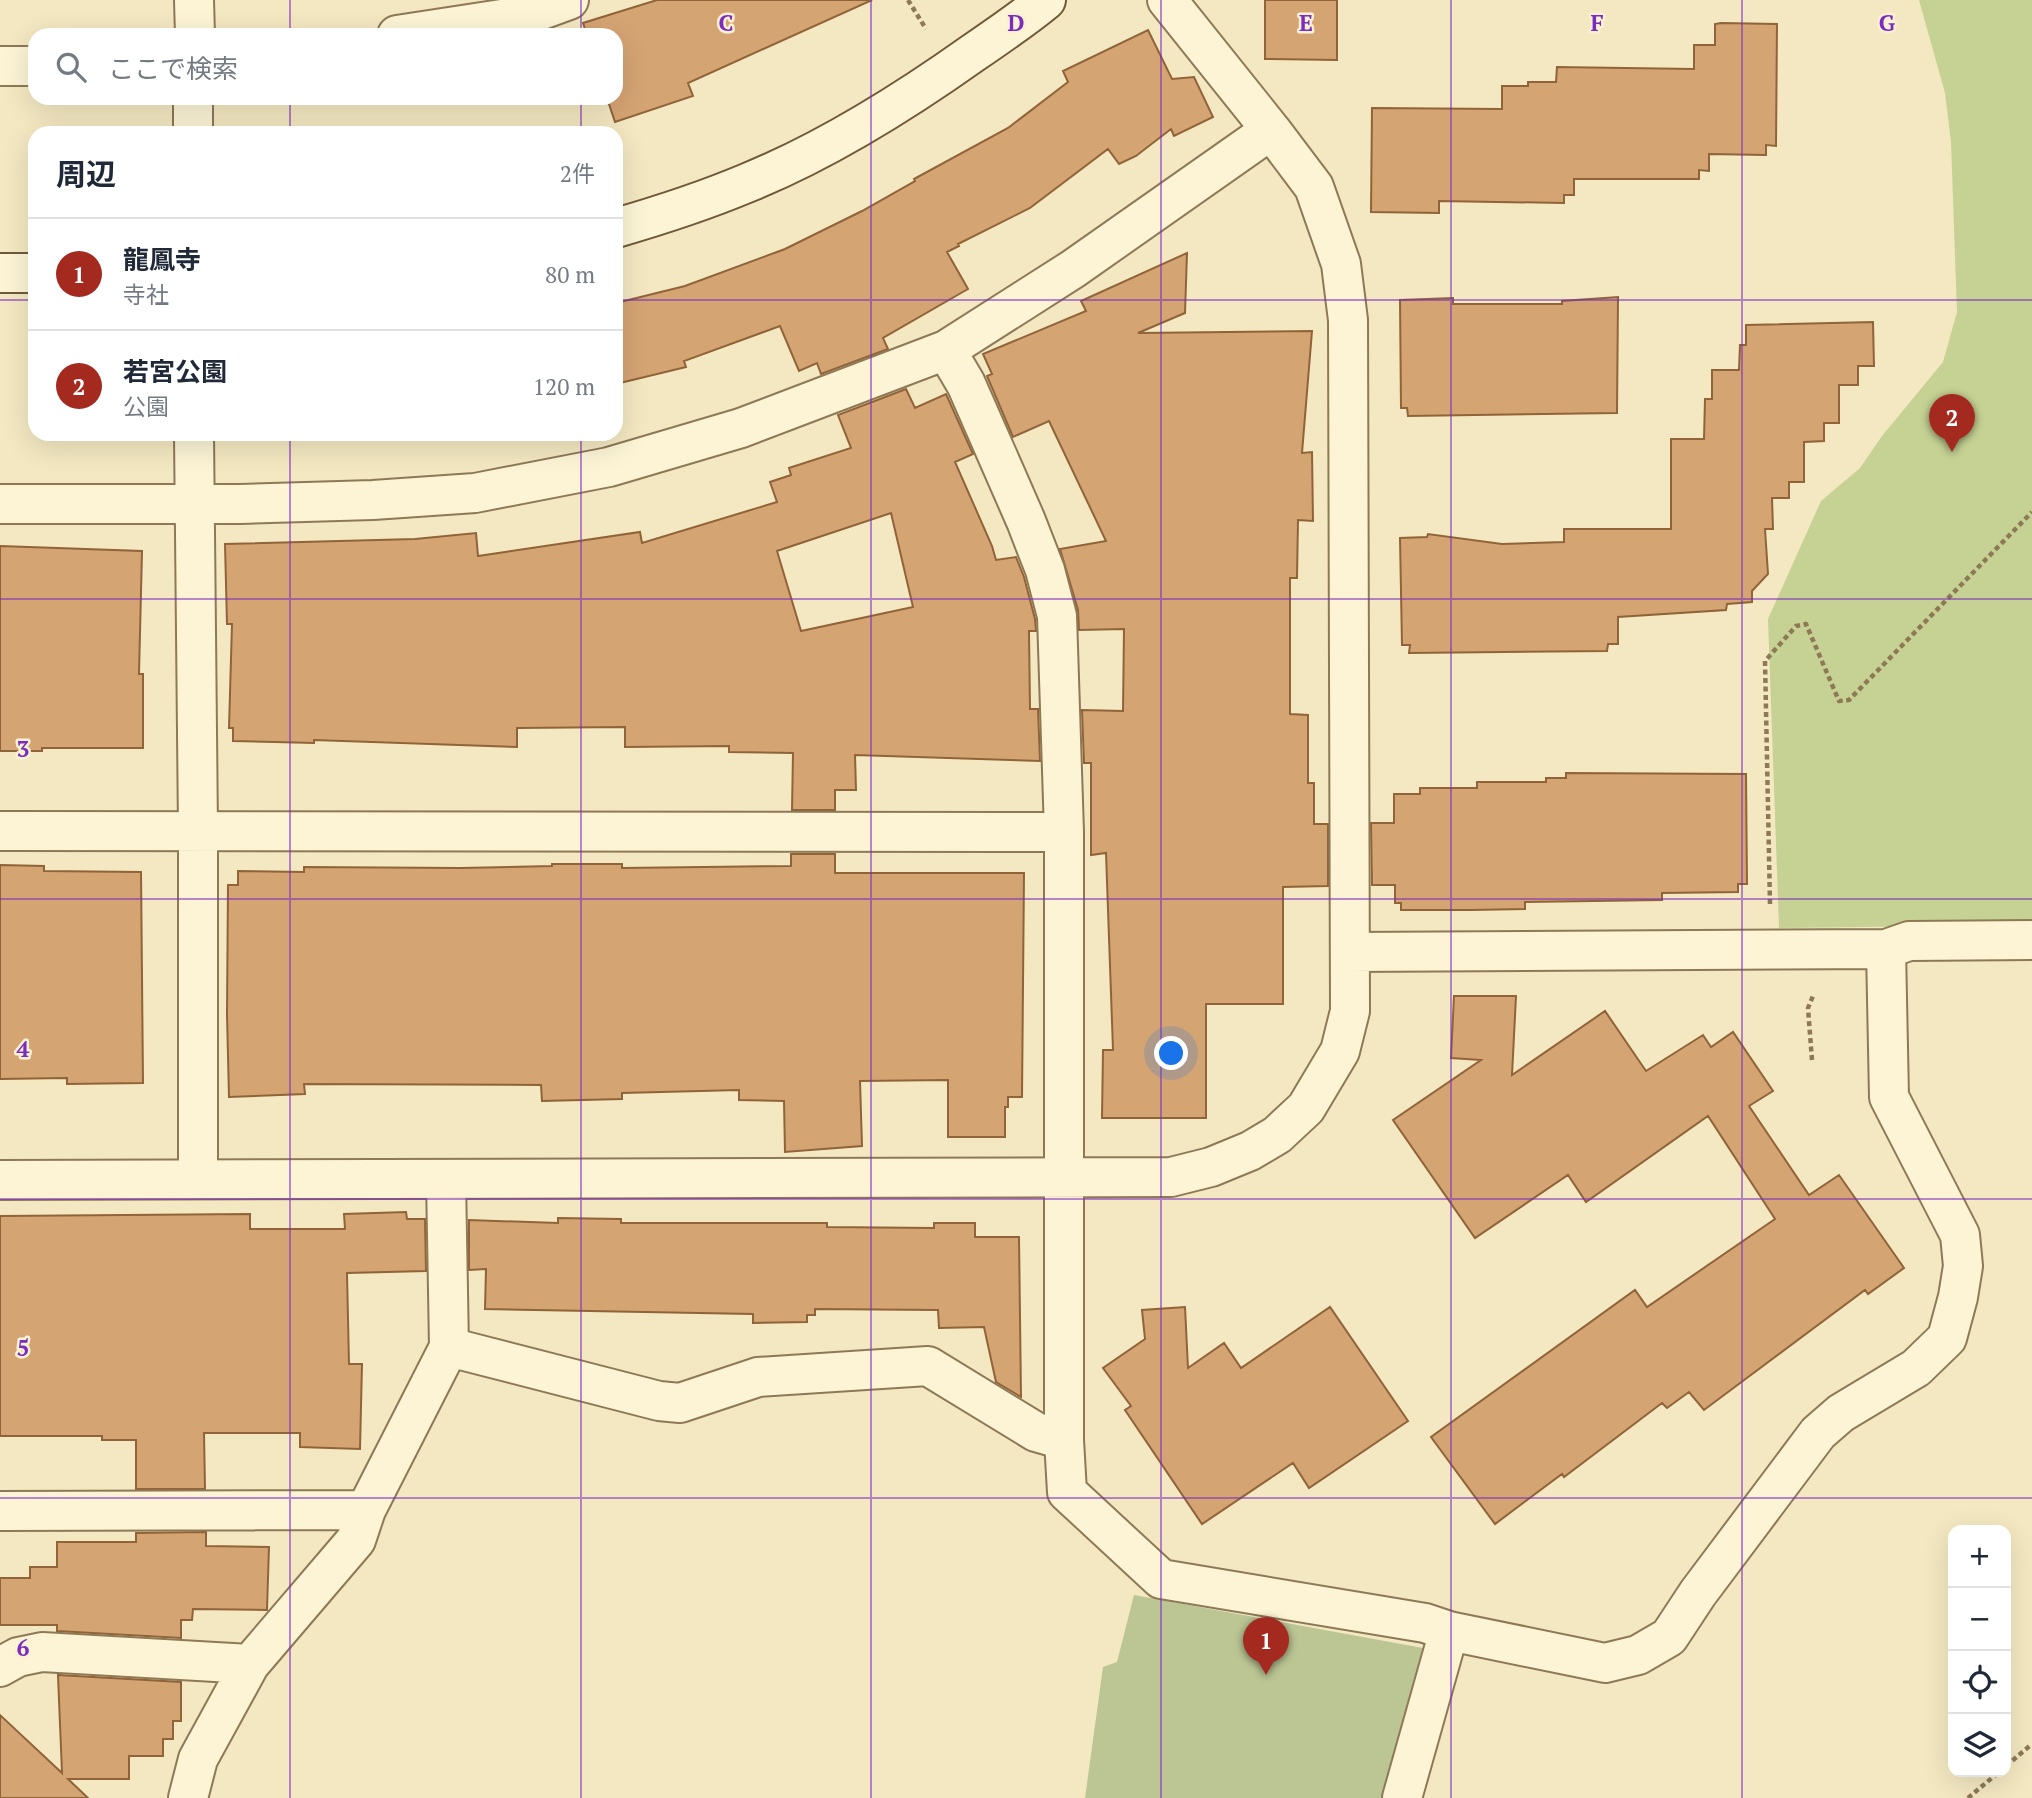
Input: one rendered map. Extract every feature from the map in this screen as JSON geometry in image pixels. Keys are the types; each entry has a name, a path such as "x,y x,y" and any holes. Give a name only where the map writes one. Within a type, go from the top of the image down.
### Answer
{"street":[{"path":"194,0 195,28"},
{"path":"445,28 528,16 569,0"},
{"path":"623,226 680,209 750,182 828,143 897,105 1046,0"},
{"path":"0,1180 1171,1177 1211,1167 1250,1151 1277,1135 1306,1108 1340,1051 1350,1012 1348,320 1341,264 1314,187 1272,130 1167,0"},
{"path":"0,66 28,66"},
{"path":"193,105 193,126"},
{"path":"0,504 195,505 373,500 475,493 609,467 741,428 946,349 1073,269 1272,130"},
{"path":"0,273 28,273"},
{"path":"946,349 966,384 1026,521 1045,570 1057,616 1064,832 1064,1440 1067,1492 1161,1580 1425,1623 1449,1631 1605,1663 1638,1655 1669,1637 1698,1593 1818,1433 1841,1413 1916,1368 1947,1338 1963,1266 1960,1235 1889,1097 1886,948"},
{"path":"194,441 198,1179"},
{"path":"0,831 1064,832"},
{"path":"1351,952 1886,948 1909,941 2032,940"},
{"path":"188,1798 198,1759 250,1664 356,1540 366,1510 449,1347 446,1179"},
{"path":"449,1347 659,1401 680,1403 758,1377 929,1366 1036,1432 1064,1440"},
{"path":"0,1511 366,1510"},
{"path":"1402,1798 1449,1631"},
{"path":"0,1667 18,1657 42,1652 250,1664"}],"path":[{"path":"908,0 926,29"},
{"path":"1770,949 1765,661 1796,626 1806,624 1839,701 1849,701 2032,512"},
{"path":"1812,1060 1808,1008 1832,948"},
{"path":"2011,1762 2032,1744"},
{"path":"1968,1798 1993,1777"}],"green space":[{"path":"1919,0 2032,0 2032,925 1779,928 1768,619 1821,501 1860,468 1882,436 1943,362 1957,312 1951,142 1945,93"},
{"path":"1134,1595 1423,1648 1427,1657 1384,1798 1085,1798 1103,1667 1117,1662"}],"building":[{"path":"657,0 872,0 688,83 693,96 615,122 609,105 623,105 623,28 585,28 583,23"},
{"path":"1265,0 1337,0 1337,60 1265,59"},
{"path":"1715,24 1777,24 1776,146 1766,145 1766,155 1709,154 1709,171 1699,170 1699,179 1574,179 1574,195 1564,195 1564,203 1439,201 1439,213 1371,212 1372,108 1502,109 1502,86 1556,82 1557,67 1694,69 1694,45 1715,45"},
{"path":"1148,30 1172,79 1194,77 1213,117 1174,136 1171,129 1136,156 1119,164 1108,149 1030,208 958,244 959,246 947,252 968,289 883,338 888,349 821,374 817,363 799,371 780,326 684,361 686,367 623,382 623,301 685,286 785,249 862,211 915,181 914,179 1008,128 1068,82 1063,71"},
{"path":"1187,253 1185,313 1138,333 1312,331 1302,453 1312,452 1313,521 1298,520 1297,578 1290,578 1290,714 1308,715 1308,783 1314,783 1314,824 1328,824 1328,886 1283,887 1283,1004 1206,1004 1206,1118 1102,1118 1103,1050 1113,1050 1106,853 1091,855 1091,763 1084,763 1082,710 1123,711 1124,629 1079,630 1078,610 1060,549 1106,541 1049,421 1013,437 987,376 992,374 983,354 1086,311 1081,301"},
{"path":"1618,297 1617,413 1408,416 1407,408 1401,408 1400,300 1453,298 1453,304 1562,304 1562,301"},
{"path":"1873,322 1874,366 1858,366 1858,385 1839,385 1839,423 1824,423 1824,441 1804,442 1804,482 1789,482 1789,498 1772,498 1773,529 1765,529 1768,574 1752,591 1752,602 1727,604 1726,610 1618,617 1618,644 1608,644 1607,651 1409,653 1410,645 1402,645 1400,538 1427,537 1428,534 1502,544 1564,542 1564,529 1671,529 1671,439 1704,439 1705,399 1712,399 1712,370 1739,370 1740,345 1746,345 1746,325"},
{"path":"906,389 915,408 946,394 973,454 955,462 996,560 1016,557 1035,619 1036,631 1029,631 1030,709 1038,709 1040,761 855,755 856,790 835,790 835,810 792,810 793,753 729,752 729,746 625,747 625,727 517,728 517,747 314,740 314,743 233,741 233,728 229,728 232,624 227,624 225,544 415,539 476,533 478,556 640,532 642,543 777,502 770,482 791,475 789,468 851,448 838,415","holes":["891,513 913,607 801,631 777,551"]},
{"path":"0,546 142,551 139,674 143,674 143,748 42,748 42,751 0,751"},
{"path":"1566,773 1746,774 1747,884 1738,884 1738,892 1662,893 1662,900 1525,902 1525,909 1470,910 1401,910 1401,903 1395,903 1395,885 1372,885 1371,823 1394,823 1394,794 1420,794 1420,788 1477,788 1477,782 1546,782 1546,778 1566,778"},
{"path":"791,854 835,854 835,873 1024,873 1022,1097 1008,1097 1008,1107 1005,1107 1005,1137 948,1137 948,1080 860,1081 862,1146 785,1152 784,1101 739,1100 739,1090 622,1093 622,1099 542,1101 541,1085 304,1084 305,1094 229,1097 228,885 238,885 238,871 304,872 304,867 460,868 552,864 622,864 622,868 791,866"},
{"path":"0,865 44,866 44,871 141,872 143,1083 67,1084 67,1078 0,1079"},
{"path":"1454,996 1516,996 1512,1075 1605,1011 1646,1071 1703,1035 1711,1047 1733,1032 1773,1091 1749,1106 1809,1195 1839,1175 1904,1268 1868,1294 1865,1290 1704,1410 1689,1392 1667,1408 1662,1403 1564,1477 1562,1474 1495,1524 1431,1437 1635,1290 1647,1307 1775,1219 1708,1116 1586,1202 1568,1175 1475,1238 1393,1120 1481,1060 1451,1058"},
{"path":"406,1212 407,1219 425,1219 426,1271 347,1273 349,1364 362,1364 360,1449 300,1447 300,1433 204,1433 205,1489 136,1489 136,1440 102,1440 102,1436 0,1436 0,1216 250,1214 250,1229 345,1229 344,1214"},
{"path":"558,1218 621,1219 621,1223 827,1223 827,1227 934,1228 934,1223 975,1223 975,1237 1019,1237 1021,1397 996,1382 984,1327 939,1328 938,1310 815,1309 815,1315 807,1315 807,1322 753,1323 753,1314 485,1309 486,1269 469,1270 469,1220 558,1223"},
{"path":"1185,1307 1188,1368 1224,1343 1241,1368 1330,1307 1408,1421 1309,1488 1293,1463 1202,1524 1125,1410 1131,1406 1103,1368 1145,1339 1142,1310"},
{"path":"206,1532 206,1546 269,1547 267,1610 193,1609 192,1620 181,1620 181,1638 57,1631 57,1625 0,1625 0,1578 30,1578 30,1567 57,1567 57,1542 136,1542 136,1533"},
{"path":"58,1675 181,1682 181,1721 173,1721 173,1739 163,1739 163,1756 129,1756 129,1779 68,1779 88,1798 0,1798 0,1715 62,1773"}],"place":[{"name":"若宮公園","path":"1952,452"},
{"name":"龍鳳寺","path":"1266,1675"}]}
